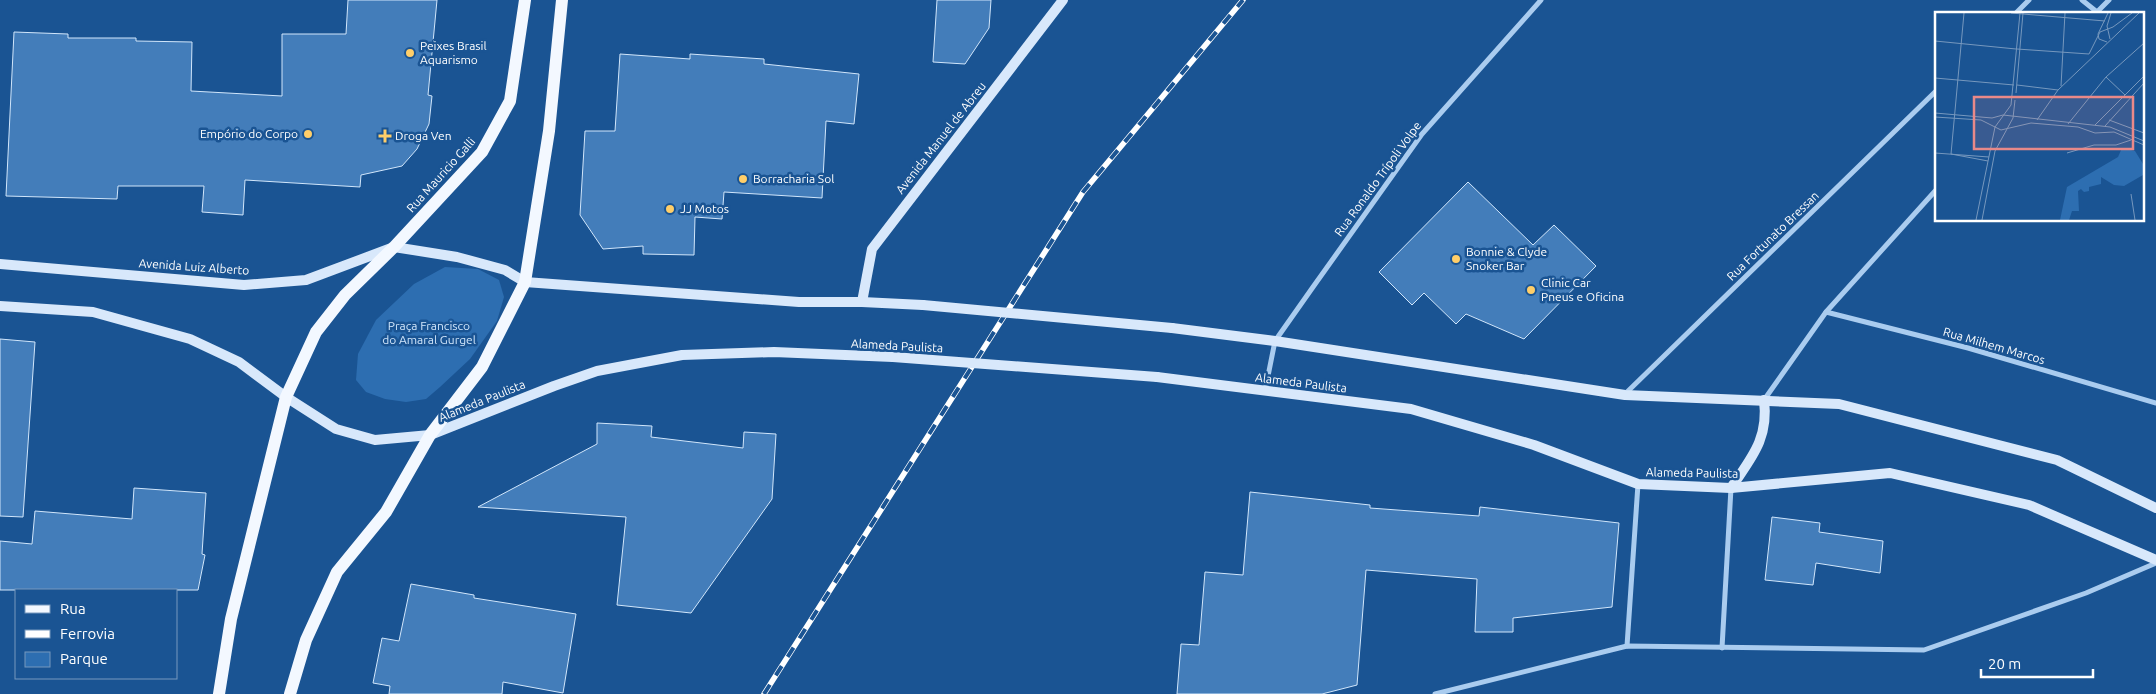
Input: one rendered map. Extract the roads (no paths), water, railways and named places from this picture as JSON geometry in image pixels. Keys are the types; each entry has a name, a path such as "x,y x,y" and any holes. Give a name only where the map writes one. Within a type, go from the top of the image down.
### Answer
{"main road":[{"name":"Rua Mauricio Galli","path":"219,694 232,619 286,397 316,332 345,296 394,247 482,152 510,101 525,0"},
{"path":"290,694 306,640 337,572 386,512 430,435 482,367 525,282 549,131 562,0"},
{"name":"Avenida Manuel de Abreu","path":"862,302 872,249 1063,0"},
{"name":"Avenida Luiz Alberto","path":"0,264 244,285 306,280 394,247 457,257 504,270 525,282"},
{"path":"525,282 799,302 862,302 923,306 1172,328 1275,341 1625,395 1839,404 2057,460 2156,508"},
{"path":"0,306 93,312 190,338 239,362 286,397 336,429 375,440 430,435"},
{"name":"Alameda Paulista","path":"430,435 597,371 682,355 774,352 893,357 1158,377 1411,408 1534,445 1638,484 1731,488 1890,474 2029,505 2156,562"},
{"path":"1731,488 1760,445 1766,416 1764,400"}],"street":[{"name":"Rua Ronaldo Trípoli Volpe","path":"1265,391 1275,341 1422,134 1541,0"},
{"path":"2017,12 2029,0"},
{"path":"2082,0 2096,12"},
{"path":"2098,12 2109,0"},
{"name":"Rua Fortunato Bressan","path":"1625,395 1935,92"},
{"path":"1764,400 1826,312 1935,191"},
{"name":"Rua Milhem Marcos","path":"1826,312 1968,348 2156,403"},
{"path":"1627,646 1638,484"},
{"path":"1722,648 1731,488"},
{"path":"1435,694 1627,646 1924,650 2086,593 2156,562"}],"railway":[{"path":"764,694 1083,192 1243,0"}],"place":[{"name":"Peixes Brasil Aquarismo","path":"410,53"},
{"name":"Empório do Corpo","path":"308,134"},
{"name":"Droga Ven","path":"385,136"},
{"name":"Borracharia Sol","path":"743,179"},
{"name":"JJ Motos","path":"670,209"},
{"name":"Bonnie & Clyde Snoker Bar","path":"1456,259"},
{"name":"Clinic Car Pneus e Oficina","path":"1531,290"}],"park label":[{"name":"Praça Francisco do Amaral Gurgel","path":"429,333"}]}
